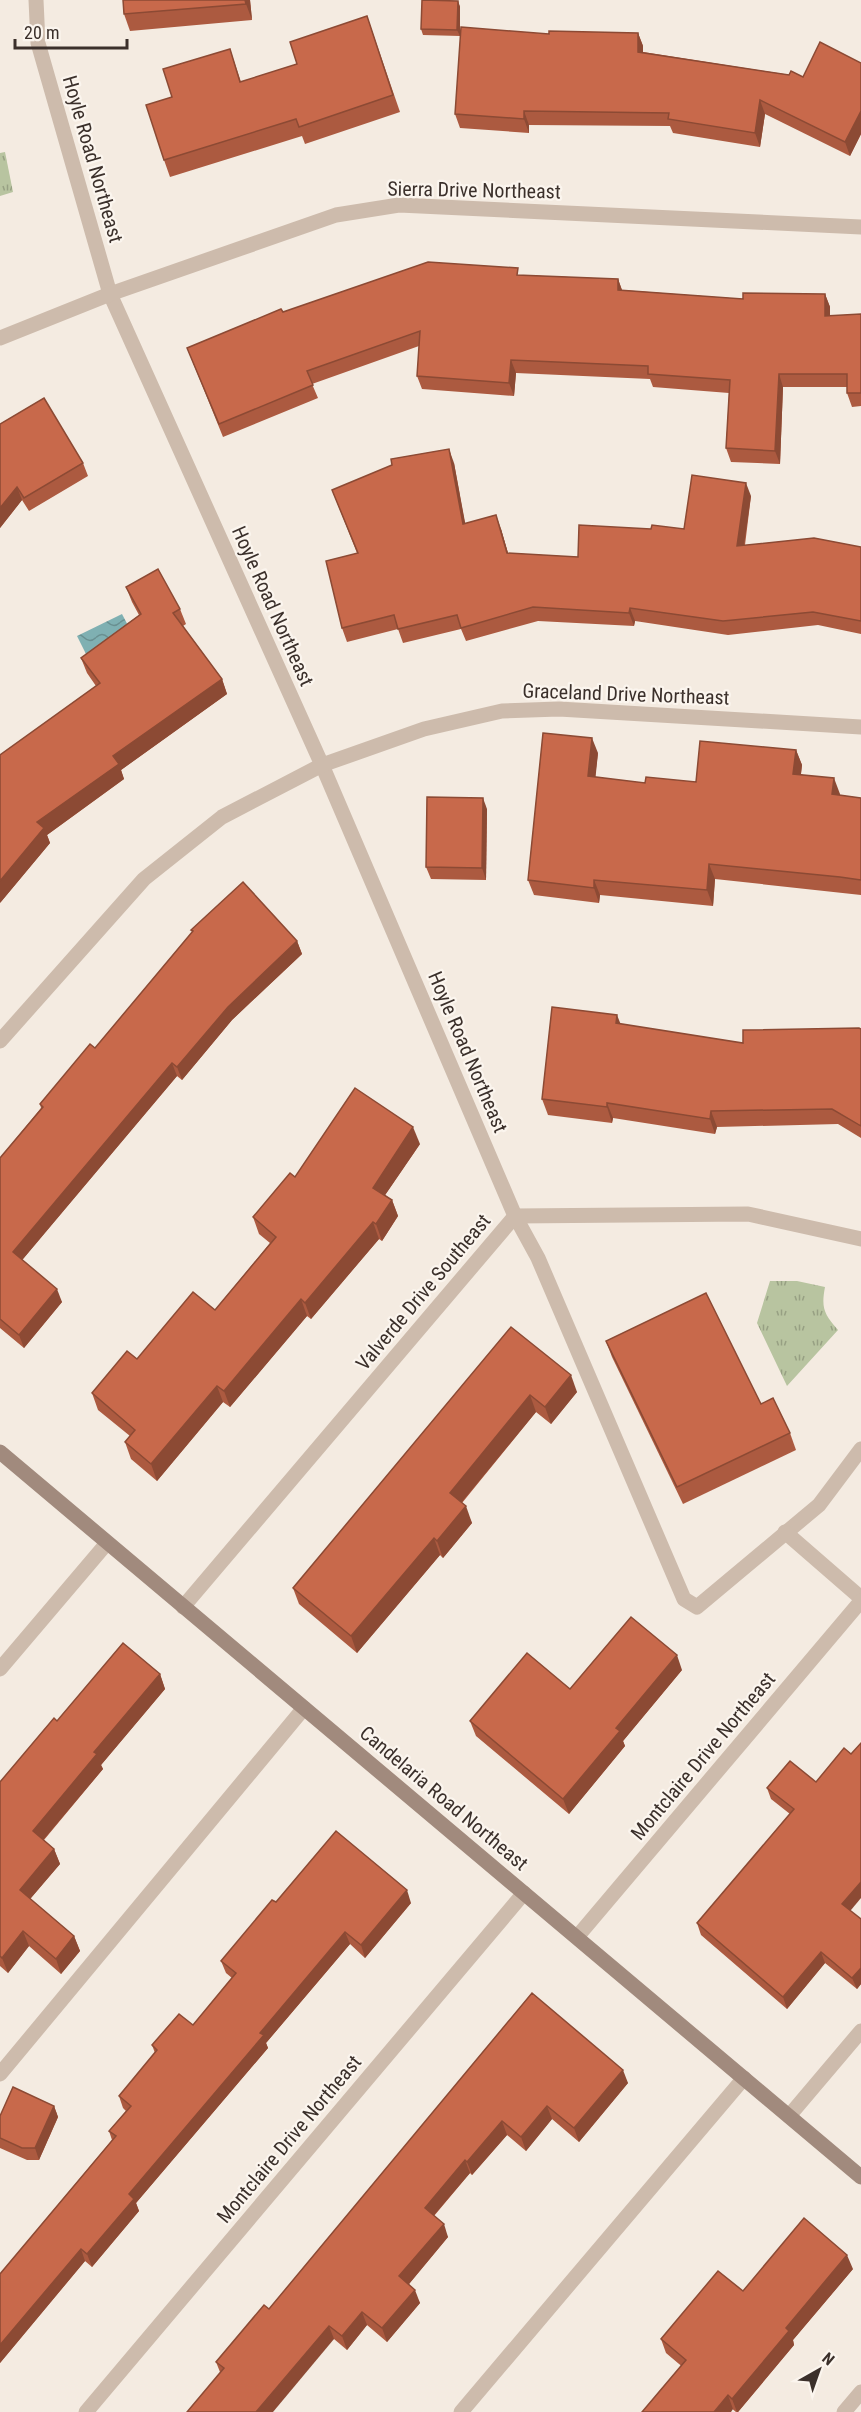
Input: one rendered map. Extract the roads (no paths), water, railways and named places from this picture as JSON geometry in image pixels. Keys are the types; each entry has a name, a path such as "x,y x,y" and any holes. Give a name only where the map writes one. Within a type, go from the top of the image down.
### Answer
{"main road":[{"name":"Candelaria Road Northeast","path":"0,1452 861,2177"}],"street":[{"name":"Hoyle Road Northeast","path":"36,0 38,43 110,294 322,765 515,1216 538,1258 684,1599 697,1607 785,1532"},
{"name":"Sierra Drive Northeast","path":"0,338 110,294 336,215 399,206 861,227"},
{"name":"Graceland Drive Northeast","path":"0,1041 144,879 222,817 322,765 424,729 502,711 559,709 861,727"},
{"name":"Valverde Drive Southeast","path":"183,1606 515,1216 748,1214 861,1239"},
{"path":"861,1449 819,1505 785,1532 861,1600"},
{"path":"0,1669 107,1543"},
{"name":"Montclaire Drive Northeast","path":"577,1937 861,1600"},
{"path":"0,2074 304,1708"},
{"name":"Montclaire Drive Northeast","path":"86,2412 524,1893"},
{"path":"789,2116 861,2031"},
{"path":"461,2412 744,2078"},
{"path":"844,2412 861,2392"}],"water":[{"path":"122,614 133,635 88,658 77,636"}]}
